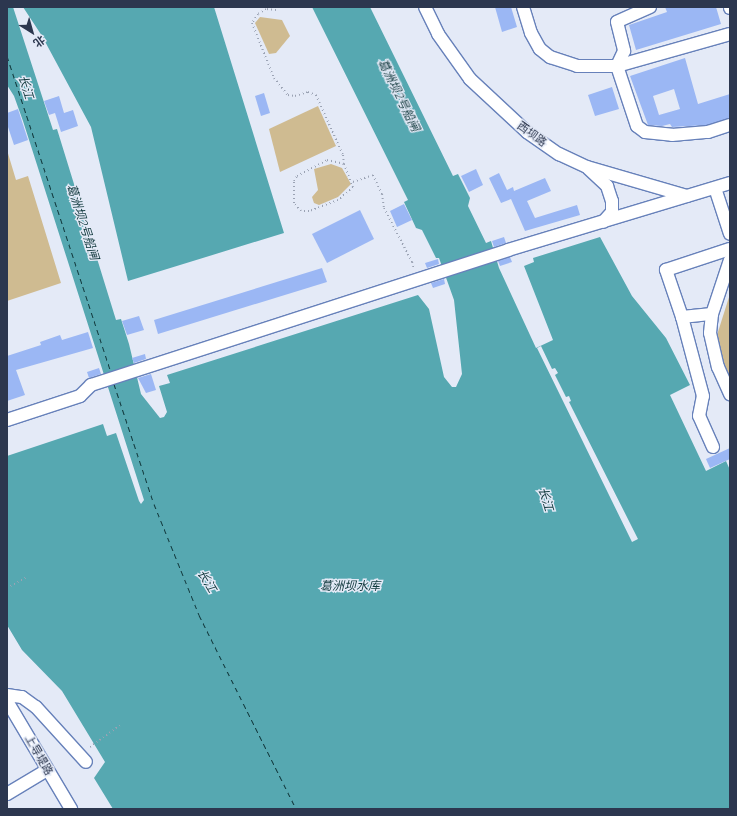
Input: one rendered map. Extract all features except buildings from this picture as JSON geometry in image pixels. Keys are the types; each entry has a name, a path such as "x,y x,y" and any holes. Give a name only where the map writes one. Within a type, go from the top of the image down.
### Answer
{"street":[{"name":"西坝路","path":"425,7 438,34 470,79 496,106 527,132 559,154 587,167 687,196"},
{"path":"523,7 531,33 540,49 550,57 577,66 617,66 730,34"},
{"path":"650,7 617,22 624,51 617,66 637,126 645,132 672,135 708,132 730,125"},
{"path":"587,167 607,186 612,200 612,212 603,222"},
{"path":"7,420 80,396 89,386 104,380 495,254 730,183"},
{"path":"715,188 730,233"},
{"path":"712,447 699,416 703,396 682,316 666,270 730,249"},
{"path":"730,260 712,314 711,345 730,394"},
{"path":"682,316 712,314"},
{"path":"7,695 22,697 36,707 86,762"},
{"name":"上导堤路","path":"7,701 71,809"},
{"path":"7,794 47,770"}],"path":[{"path":"276,10 266,9 258,14 252,23 274,78 288,95 295,96 308,92 316,95 343,155 344,164 353,182 353,187 348,193 309,212 302,211 294,203 294,181 300,172 327,160 344,164"},
{"path":"353,182 373,175 382,194 384,208 412,262 416,280"},
{"path":"7,588 27,577"},
{"path":"90,747 120,725"}],"shaded area":[{"path":"260,17 282,20 290,36 276,53 269,54 255,23"},
{"path":"318,106 336,146 280,172 269,129"},
{"path":"7,150 16,180 28,176 61,283 7,301"},
{"path":"331,164 342,168 351,184 338,197 319,205 314,203 312,197 318,190 314,169"},
{"path":"730,294 730,382 718,349 717,335"}],"water":[{"name":"葛洲坝水库","path":"7,7 13,7 53,130 57,129 116,320 121,319 129,344 141,394 160,418 164,417 167,412 159,386 170,383 167,375 418,295 429,309 444,377 452,387 456,387 462,374 454,300 439,258 436,258 422,230 416,228 404,202 408,200 312,7 370,7 453,176 458,174 470,198 468,206 486,243 491,241 499,268 536,348 553,340 524,266 534,262 533,258 600,237 632,296 666,338 690,385 670,395 706,471 726,461 730,470 730,809 113,809 94,778 105,762 62,691 22,650 7,625 7,456 103,424 107,436 116,433 141,504 144,500 23,121 14,96 7,85"},
{"path":"23,7 214,7 284,233 128,281 91,127 42,36"}],"pier":[{"path":"541,346 552,369 555,368 558,373 555,375 566,397 569,396 571,401 569,402 638,539 632,542 537,348"}],"ferry route":[{"path":"7,56 111,373"},
{"path":"114,384 154,504 199,615 296,809"}],"water label":[{"name":"长江","path":"26,87"},
{"name":"葛洲坝2号船闸","path":"399,95"},
{"name":"葛洲坝2号船闸","path":"83,222"},
{"name":"长江","path":"546,499"},
{"name":"长江","path":"207,581"}]}
